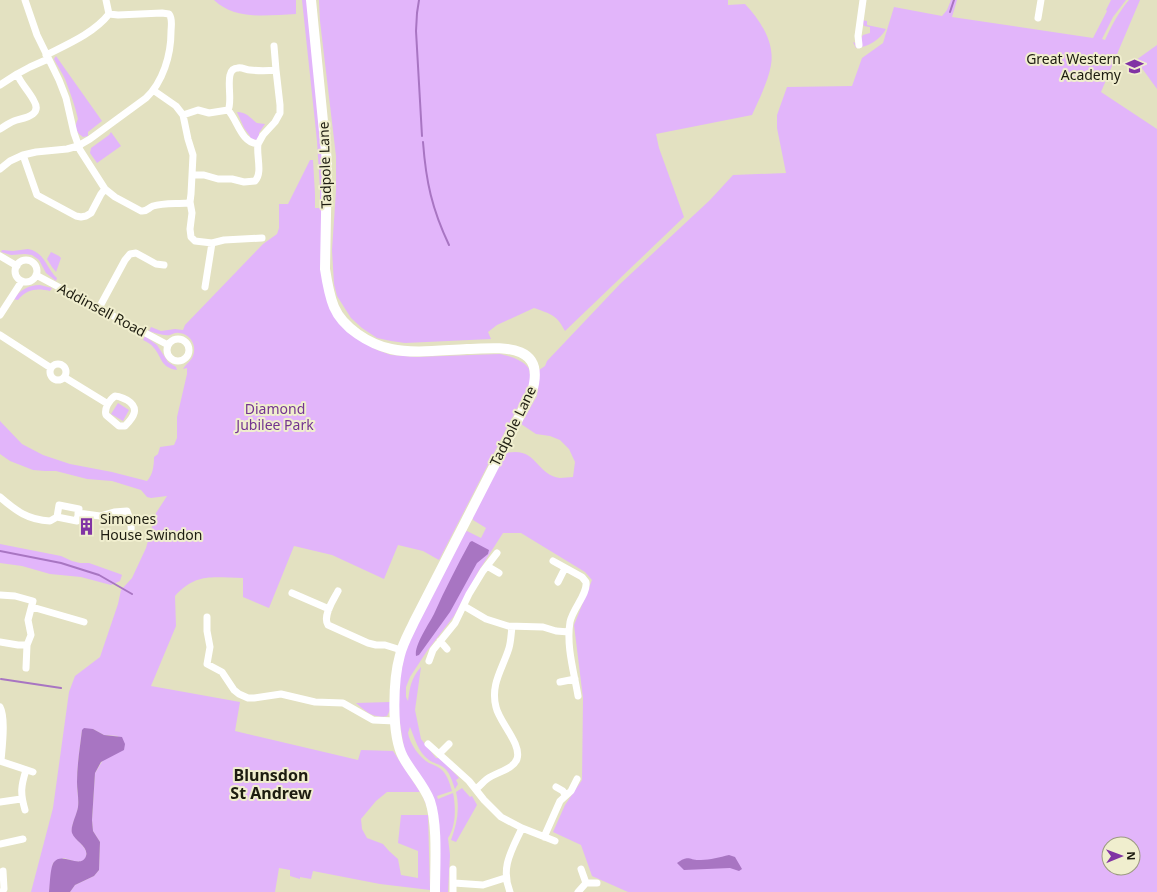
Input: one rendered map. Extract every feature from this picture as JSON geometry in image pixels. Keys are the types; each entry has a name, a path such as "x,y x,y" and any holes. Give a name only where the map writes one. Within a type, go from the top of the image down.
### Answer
{"street":[{"path":"25,0 32,24 66,98 78,146 105,190 142,212 146,211 150,207 190,202"},
{"path":"106,0 109,14"},
{"name":"Tadpole Lane","path":"312,0 327,162 325,269 334,308 341,319 353,330 369,341 382,347 405,351 511,349 527,357 533,363 536,372 532,392 421,608 399,657 395,721 397,738 401,753 427,795 433,813 436,892"},
{"path":"859,45 858,36 863,0"},
{"path":"1038,18 1041,0"},
{"path":"0,169 23,155 78,146 146,98 153,90 162,73 169,54 171,17 169,14 162,13 109,14"},
{"path":"0,85 84,34 104,20 109,14"},
{"path":"192,176 204,175 218,179 232,179 244,182 255,181 257,178 258,144 280,113 274,46"},
{"path":"228,110 231,103 229,78 233,69 276,70"},
{"path":"0,128 13,121 27,118 36,109 34,100 20,82 17,74"},
{"path":"153,90 176,106 184,115 188,140 193,155 192,194 190,202 192,212 190,229 191,237 195,240 212,243 224,240 262,238"},
{"path":"184,115 198,110 209,112 228,110"},
{"path":"228,110 244,137 251,143 258,144"},
{"path":"23,155 37,195 76,216 84,217 89,215 105,190"},
{"path":"205,287 212,243"},
{"path":"99,308 130,254 136,253 156,264 164,265"},
{"path":"0,256 17,266"},
{"path":"21,261 31,261 36,266 36,275 32,280 26,282 22,281 17,276 17,266 21,261"},
{"name":"Addinsell Road","path":"36,275 168,345"},
{"path":"0,315 22,281"},
{"path":"0,335 51,368"},
{"path":"55,364 63,365 66,371 64,377 61,379 54,379 50,374 51,368 55,364"},
{"path":"64,377 108,404"},
{"path":"117,396 133,404 134,412 126,425 119,426 106,417 105,410 108,404 112,398 117,396"},
{"path":"0,497 27,517 50,521 57,517 77,520 79,509 60,505 57,517"},
{"path":"78,513 100,516 114,512 127,511 130,534 128,536 118,537"},
{"path":"429,660 433,650 455,623 470,594 487,566 497,553"},
{"path":"553,561 585,579 587,585 585,592 571,617 569,632 571,655 578,696"},
{"path":"487,566 499,573"},
{"path":"558,582 565,568"},
{"path":"338,591 326,616 326,622 332,628 368,643 385,645 401,650"},
{"path":"292,593 329,609"},
{"path":"0,595 15,596 33,601 28,623 31,637 27,645 26,668"},
{"path":"32,606 84,622"},
{"path":"464,606 492,622 512,627 543,627 556,631 569,632"},
{"path":"207,617 207,630 210,647 207,664 222,672 234,690 241,696 251,699 277,694 286,694 310,701 343,703 373,720 395,721"},
{"path":"476,789 488,779 509,768 517,758 517,746 500,719 495,706 494,698 495,685 509,647 512,627"},
{"path":"440,641 448,649"},
{"path":"0,642 27,645"},
{"path":"560,682 575,679"},
{"path":"0,707 2,712 1,761 29,771 21,785 21,799 25,810"},
{"path":"428,744 440,753 464,776 495,813 522,828 555,841"},
{"path":"440,753 449,744"},
{"path":"544,837 560,802 565,795 571,791 577,779"},
{"path":"556,787 563,791 565,795"},
{"path":"0,802 21,799"},
{"path":"510,892 505,878 505,868 522,828"},
{"path":"0,844 23,839"},
{"path":"452,892 454,884 453,869"},
{"path":"581,869 586,883"},
{"path":"2,892 4,889 3,871"},
{"path":"454,884 483,885 505,878"},
{"path":"578,892 586,883 597,883"}],"green space":[{"path":"214,0 296,0 296,14 264,16 242,14 223,7"},
{"name":"Diamond Jubilee Park","path":"302,0 309,0 326,163 324,285 361,340 377,350 391,355 416,357 500,354 512,357 524,363 529,369 531,381 439,560 423,551 398,545 384,579 332,555 294,546 269,608 243,597 243,578 214,577 191,583 175,596 176,626 151,686 240,702 235,731 358,760 361,750 393,751 420,792 387,792 376,801 361,819 362,829 367,838 383,844 398,859 401,875 418,878 418,851 398,843 401,815 428,815 430,890 380,884 313,871 311,879 300,877 300,879 290,876 290,870 279,868 275,892 70,892 75,885 94,876 99,870 100,842 93,831 92,820 95,773 118,736 104,735 93,729 82,730 77,776 78,807 72,828 74,836 85,849 86,857 84,860 79,862 64,858 53,863 49,892 31,892 53,808 69,692 75,676 100,657 118,604 121,590 132,578 146,548 156,513 167,496 151,498 147,497 141,490 112,481 87,479 56,471 33,470 10,461 0,454 0,421 22,444 43,455 70,464 112,472 147,481 152,473 154,457 158,454 160,447 174,445 177,438 177,417 187,374 187,368 183,369 193,356 194,348 190,338 183,334 177,333 162,335 149,331 151,327 161,331 175,329 183,330 185,325 263,244 277,234 279,228 279,204 288,204 310,160 313,160 315,208 320,208 317,141"},
{"path":"319,0 728,0 728,5 745,4 761,24 771,48 771,65 766,84 752,115 656,134 659,148 684,217 565,331 556,318 534,308 497,325 488,332 491,339 405,343 391,341 377,338 362,328 351,318 337,296 334,284 332,250 336,191 336,156 320,21"},
{"path":"951,0 957,0 952,17 1093,38 1111,0 1126,0 1113,17 1102,39 1105,40 1116,19 1129,0 1140,0 1101,92 1157,129 1157,892 628,892 592,876 581,845 553,832 565,805 582,780 583,698 574,625 592,580 585,572 521,533 503,533 478,572 454,616 427,651 410,677 406,687 406,697 408,701 413,679 421,667 415,710 421,739 436,758 440,758 459,778 456,780 458,784 455,789 447,771 429,760 422,753 410,727 408,733 416,750 425,760 443,771 449,781 452,791 437,796 438,799 453,793 454,798 454,822 448,838 450,855 448,892 439,892 437,831 404,751 398,712 400,677 407,642 462,535 467,531 481,538 486,528 473,520 473,514 506,453 524,453 552,475 560,478 573,477 575,462 569,449 560,440 550,436 536,434 521,424 537,396 539,370 545,366 547,361 620,284 710,200 733,175 786,173 777,128 777,115 787,87 852,86 862,58 883,43 894,7 942,16 947,10"},
{"path":"862,20 867,21 867,25 886,29 873,42 856,48 853,42 855,43 856,47 863,35 870,33 870,27 864,26"},
{"path":"1157,45 1157,89 1136,60"},
{"path":"56,56 102,121 88,132 88,136 83,137 76,129 78,119 65,79 54,59"},
{"path":"237,112 246,114 257,123 265,124 259,133 257,140 250,139 250,136 244,128"},
{"path":"111,132 121,146 97,163 90,153 91,148"},
{"path":"28,249 38,253 42,257 57,278 56,281 46,273 39,260 32,255 11,255 1,252 2,250 13,251"},
{"path":"51,252 61,258 56,272 47,259"},
{"path":"40,285 52,288 50,291 32,290 21,296 18,300 13,299 25,289"},
{"path":"145,336 157,345 168,362 176,367 177,370 168,367 162,362 153,347 143,340"},
{"path":"118,403 129,410 123,421 111,414"},
{"path":"0,544 61,556 80,563 89,563 122,575 120,581 111,585 81,577 50,574 22,566 0,563"},
{"path":"390,702 390,710 387,716 382,717 370,714 356,703"},
{"path":"462,788 470,797 472,796 477,805 456,842 451,840 457,816 458,804 456,792"}],"shaded area":[{"path":"472,541 489,550 488,554 477,563 450,612 419,655 416,656 419,641 460,560"},
{"path":"84,728 93,729 104,735 122,737 125,744 124,750 101,762 95,773 92,820 93,831 100,842 99,870 94,876 75,885 70,892 49,892 51,872 53,864 57,859 62,858 80,861 84,860 86,856 86,850 72,833 78,807 77,782 82,730"},
{"path":"729,855 735,857 742,869 739,871 730,868 684,870 677,863 687,858 704,860"}],"waterway":[{"path":"419,0 416,31 422,136"},
{"path":"950,12 954,0"},
{"path":"423,142 428,183 434,207 449,245"},
{"path":"0,551 61,563 99,575 132,594"},
{"path":"1,679 61,688"}],"place":[{"name":"Great Western Academy","path":"1134,67"},
{"name":"Simones House Swindon","path":"87,527"}],"district":[{"name":"Blunsdon St Andrew","path":"271,784"}]}
